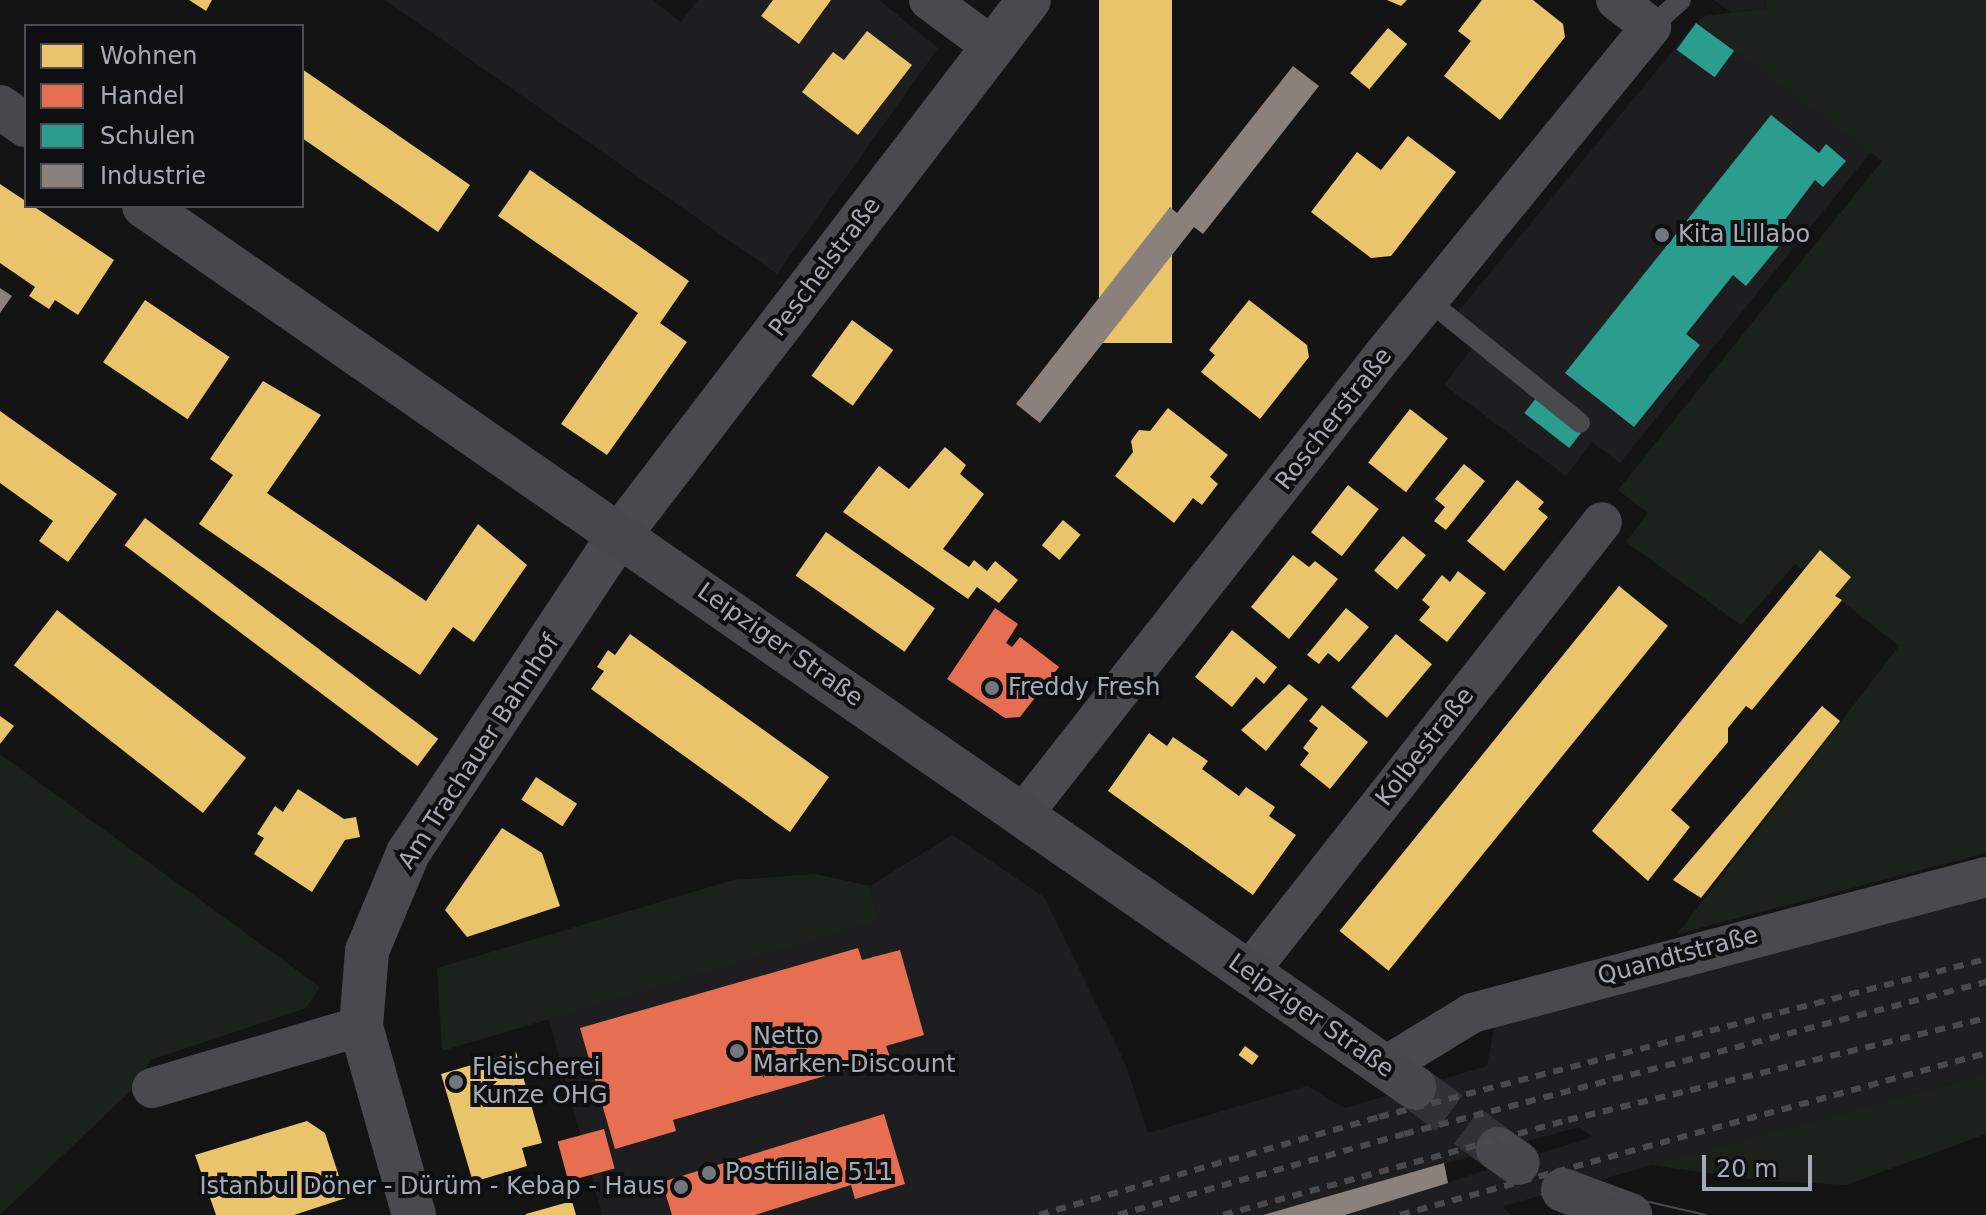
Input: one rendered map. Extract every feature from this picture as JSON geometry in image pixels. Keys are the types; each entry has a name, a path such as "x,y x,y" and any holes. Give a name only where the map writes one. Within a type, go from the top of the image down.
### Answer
{"main road":[{"path":"0,107 24,124"},
{"name":"Leipziger Straße","path":"147,208 621,533 1399,1077"},
{"path":"1563,1190 1624,1214"}],"street":[{"path":"929,0 993,47"},
{"name":"Peschelstraße","path":"621,533 1029,0"},
{"path":"1616,0 1651,27"},
{"name":"Roscherstraße","path":"1023,814 1429,301 1651,27"},
{"name":"Kolbestraße","path":"1248,973 1602,522"},
{"name":"Am Trachauer Bahnhof","path":"414,1215 361,1026 367,951 408,853 621,533"},
{"name":"Quandtstraße","path":"1399,1077 1472,1013 1986,877"},
{"path":"152,1088 361,1026"}],"lane":[{"path":"1651,27 1681,0"},
{"path":"1429,301 1580,423"}],"shaded area":[{"path":"385,0 652,0 681,22 698,0 879,0 938,48 777,274"},
{"path":"1714,0 1765,0 1766,8 1731,12"},
{"path":"1765,0 1986,0 1986,853 1677,934 1899,646 1795,564 1741,625 1626,542 1648,513 1618,490 1882,161 1696,23 1705,16 1766,8"},
{"name":"Kita Lillabo","path":"1696,23 1871,152 1620,463 1592,442 1566,476 1444,385 1472,348 1452,319"},
{"path":"0,754 320,987 306,1008 150,1060 140,1082 0,1215"},
{"path":"952,835 1044,897 1125,1063 1148,1133 1307,1086 1345,1108 1487,1066 1494,1028 1986,891 1986,1074 1503,1206 1510,1214 1506,1215 602,1215 548,1016 878,921 870,886","holes":["1579,1127 1592,1137 1347,1214 1341,1192"]},
{"path":"816,874 870,886 878,921 442,1051 437,968 733,880"},
{"path":"1986,1074 1986,1134 1846,1185 1757,1180 1651,1165"}],"building: Wohnen":[{"path":"189,0 212,0 206,11"},
{"path":"773,0 831,0 799,44 761,16"},
{"path":"1099,0 1172,0 1172,343 1099,343"},
{"path":"1387,0 1407,0 1401,6"},
{"path":"1482,0 1533,0 1563,24 1565,37 1500,120 1444,76 1471,41 1458,31"},
{"path":"1388,28 1407,44 1369,89 1350,73"},
{"path":"867,31 912,65 858,135 802,92 833,52 844,60"},
{"path":"304,70 470,185 438,232 304,139"},
{"path":"1408,136 1456,172 1391,256 1371,258 1311,212 1357,152 1381,170"},
{"path":"530,170 689,281 660,323 687,342 607,455 561,424 638,313 498,216"},
{"path":"0,184 24,200 24,208 36,208 114,260 78,315 55,300 49,309 29,296 35,287 0,263"},
{"path":"145,300 230,357 188,419 103,362"},
{"path":"1249,300 1307,345 1309,357 1260,419 1201,372 1215,355 1209,350"},
{"path":"852,320 893,350 853,406 811,376"},
{"path":"263,381 321,415 267,493 426,601 478,524 527,565 474,642 453,627 420,675 199,524 233,475 210,459"},
{"path":"1168,408 1228,455 1210,477 1218,484 1202,505 1193,498 1174,523 1115,476 1133,452 1131,441 1139,430 1150,431"},
{"path":"1410,409 1448,439 1406,492 1368,463"},
{"path":"0,411 117,494 68,562 39,541 53,521 0,483"},
{"path":"945,447 966,465 960,474 984,494 943,549 969,567 974,560 987,571 995,561 1018,580 999,603 977,587 968,599 843,512 879,466 909,489"},
{"path":"1464,464 1485,481 1446,530 1434,521 1445,507 1435,499"},
{"path":"1517,480 1544,502 1538,509 1548,517 1504,571 1467,541"},
{"path":"1348,485 1379,509 1342,556 1311,532"},
{"path":"145,518 438,739 418,766 125,545"},
{"path":"1063,520 1081,535 1059,560 1042,545"},
{"path":"826,532 935,608 905,652 796,575"},
{"path":"1403,536 1426,555 1397,590 1374,570"},
{"path":"1820,550 1851,577 1835,596 1842,600 1752,710 1746,706 1728,728 1728,742 1671,810 1690,827 1648,881 1592,831"},
{"path":"1293,555 1309,567 1315,561 1338,579 1289,639 1251,607"},
{"path":"1458,571 1486,593 1447,642 1419,620 1430,607 1422,600 1442,575 1450,582"},
{"path":"1619,586 1668,626 1389,971 1340,931"},
{"path":"1346,608 1369,627 1339,662 1328,653 1319,664 1307,655"},
{"path":"57,610 246,758 203,813 14,665"},
{"path":"1232,630 1277,667 1264,684 1256,677 1232,707 1195,677"},
{"path":"630,634 829,777 790,832 591,689 604,671 597,667 608,650 615,655"},
{"path":"1396,634 1432,664 1387,718 1351,688"},
{"path":"1289,684 1308,699 1266,751 1241,730"},
{"path":"1322,705 1368,742 1330,789 1300,765 1309,753 1303,748 1318,728 1309,721"},
{"path":"1822,706 1840,721 1701,898 1673,880"},
{"path":"0,716 14,726 0,744"},
{"path":"1149,733 1167,746 1173,737 1208,761 1202,769 1239,796 1246,787 1275,807 1269,816 1296,835 1253,895 1108,791"},
{"path":"536,777 577,804 562,826 521,800"},
{"path":"298,789 344,819 356,817 360,837 345,840 312,892 254,854 264,838 257,834 275,806 283,812"},
{"path":"502,828 542,853 560,906 467,937 445,910"},
{"path":"1245,1046 1259,1056 1252,1065 1239,1055"},
{"path":"516,1052 542,1143 522,1148 527,1166 473,1182 441,1074"},
{"path":"307,1121 325,1133 346,1198 294,1215 216,1215 195,1155"},
{"path":"572,1201 576,1215 526,1215 526,1214"}],"building: Handel":[{"path":"995,608 1018,624 1006,643 1012,647 1020,637 1059,667 1020,717 1005,718 947,679"},
{"name":"Netto Marken-Discount","path":"858,948 862,960 900,950 924,1035 886,1046 890,1057 673,1120 676,1131 615,1149 580,1028"},
{"path":"884,1114 905,1184 855,1199 851,1185 755,1215 672,1215 662,1182"},
{"path":"604,1129 615,1169 568,1181 558,1141"}],"building: Schulen":[{"path":"1696,23 1734,51 1715,77 1677,50"},
{"path":"1771,115 1819,153 1826,144 1846,161 1823,187 1815,180 1784,221 1793,229 1746,286 1733,275 1686,334 1700,345 1634,427 1565,373"},
{"path":"1536,398 1581,433 1569,448 1524,413"}],"building: Industrie":[{"path":"1293,66 1319,86 1203,234 1194,227 1040,423 1016,404 1170,207 1177,213"},
{"path":"0,288 12,296 0,313"},
{"path":"1444,1163 1448,1183 1345,1215 1263,1215"}],"tunnel":[{"path":"1414,1087 1498,1149"}],"tram line":[{"path":"0,96 24,113"},
{"path":"0,114 24,131"},
{"path":"135,208 617,540 1399,1092"},
{"path":"162,208 1426,1084"},
{"path":"1510,1145 1531,1159"},
{"path":"1483,1152 1505,1168"},
{"path":"1580,1186 1706,1215"},
{"path":"1542,1194 1582,1215"}],"railway":[{"path":"1039,1215 1379,1117 1986,959"},
{"path":"1118,1215 1404,1134 1986,982"},
{"path":"1223,1215 1568,1120 1986,1018"},
{"path":"1400,1215 1986,1053"}],"place":[{"name":"Kita Lillabo","path":"1662,235"},
{"name":"Freddy Fresh","path":"992,688"},
{"name":"Netto Marken-Discount","path":"737,1051"},
{"name":"Fleischerei Kunze OHG","path":"456,1082"},
{"name":"Postfiliale 511","path":"709,1173"},
{"name":"Istanbul Döner - Dürüm - Kebap - Haus","path":"681,1187"}]}
